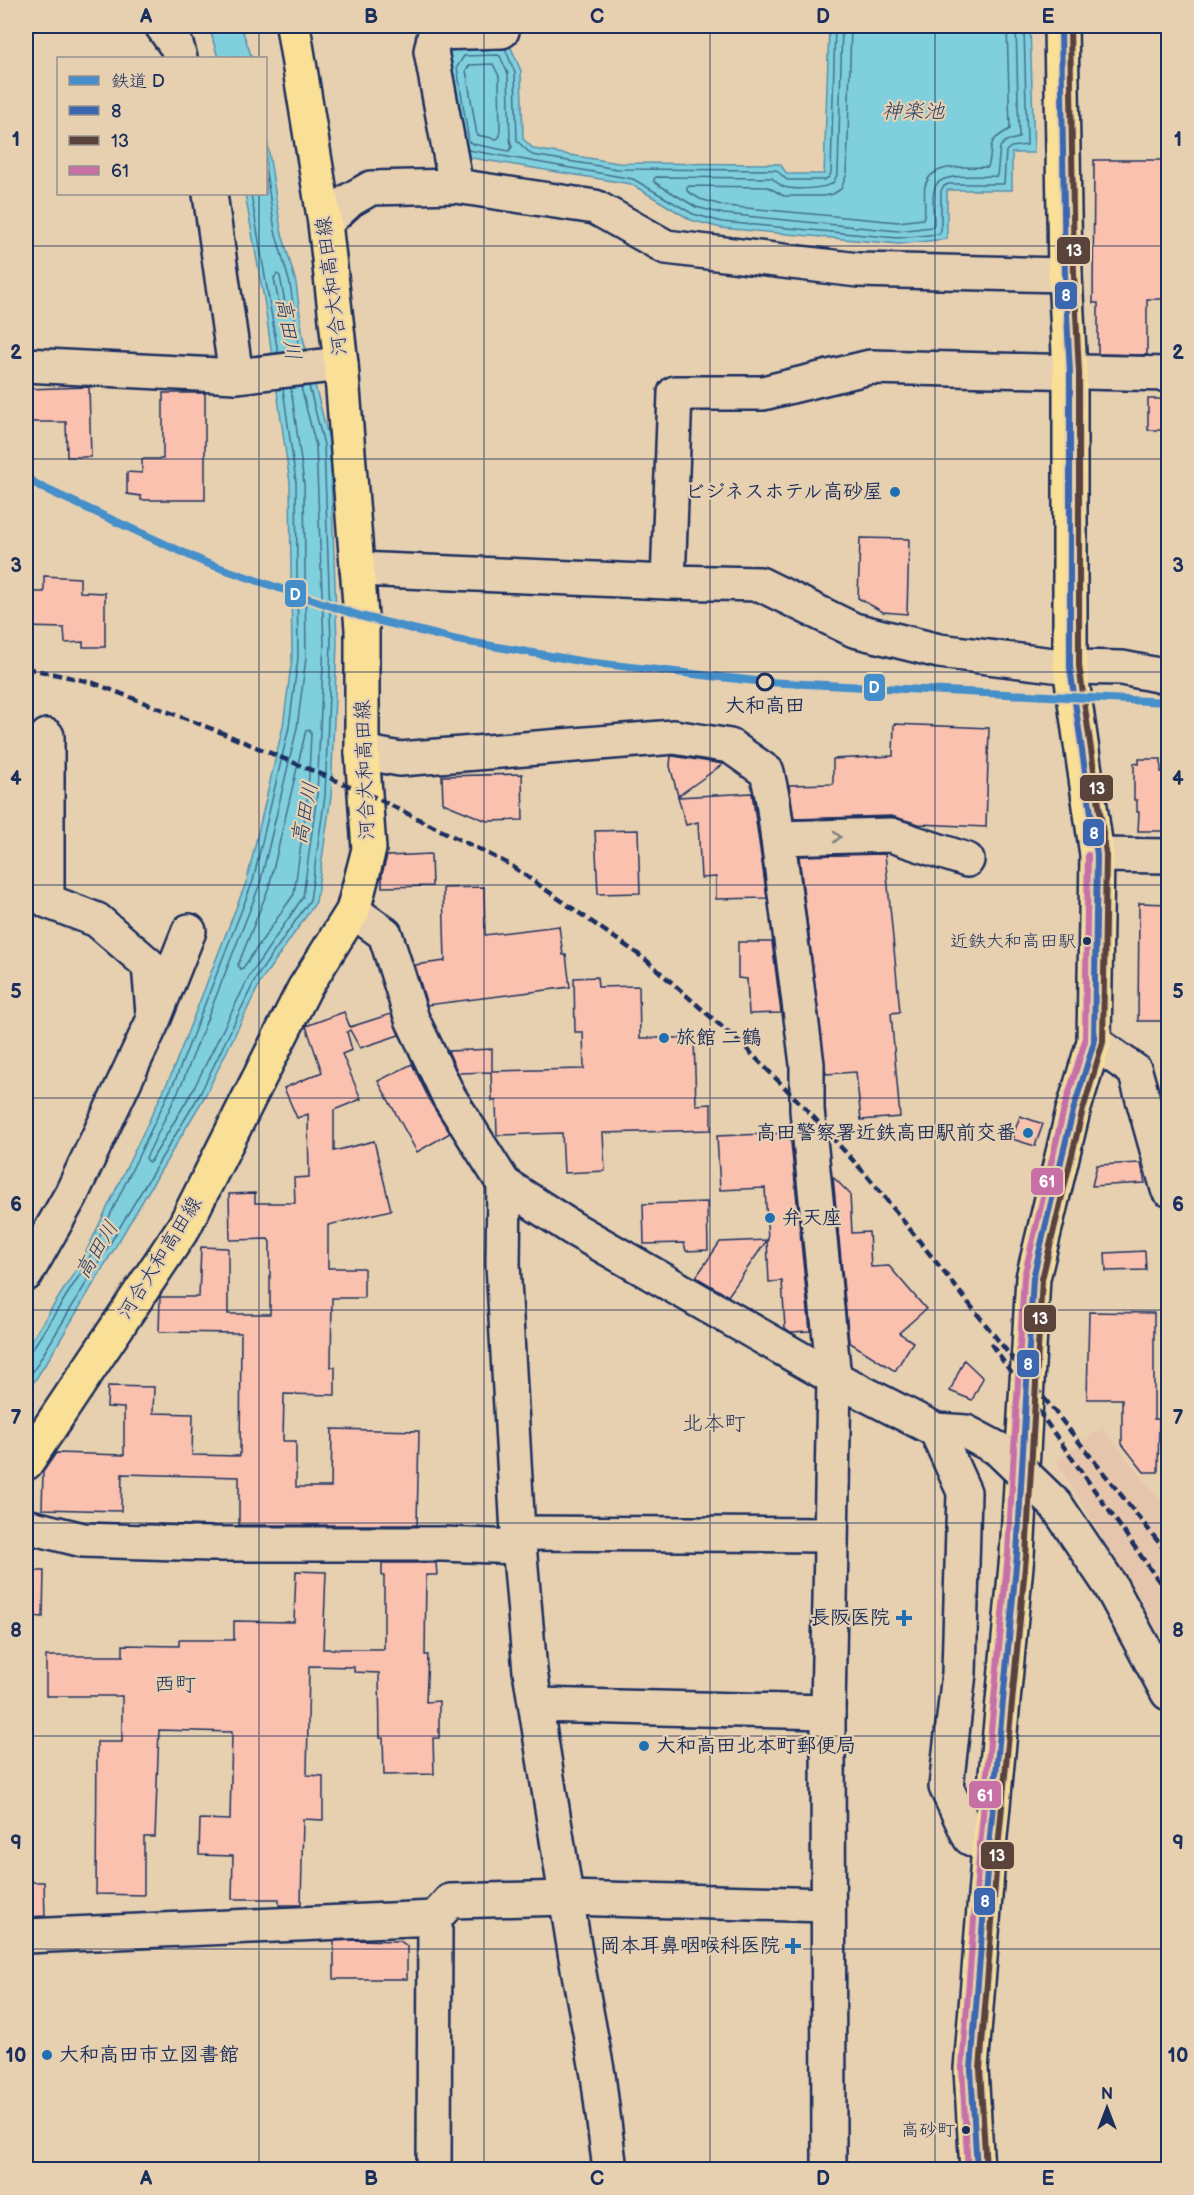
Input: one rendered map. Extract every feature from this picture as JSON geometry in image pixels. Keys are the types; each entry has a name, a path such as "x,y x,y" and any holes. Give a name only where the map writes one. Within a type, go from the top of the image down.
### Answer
{"main road":[{"name":"河合大和高田線","path":"26,1463 184,1227 304,989 353,911 369,849 362,752 362,629 336,364 326,223 292,26"},
{"path":"977,2169 971,2069 989,1847 1017,1555 1033,1278 1073,1111 1094,1042 1097,855 1070,667 1070,373 1065,276 1062,26"}],"street":[{"path":"162,26 177,47 180,57"},
{"path":"456,186 431,51 435,33 502,31"},
{"path":"326,223 350,200 370,188 456,186 595,207 666,247 858,270 1065,276"},
{"path":"210,195 248,375"},
{"path":"26,365 248,375 336,364"},
{"path":"668,582 675,393 763,393 870,367 1168,374"},
{"path":"357,568 760,584 854,630 939,651 1070,667 1122,668 1168,676"},
{"path":"47,736 47,902 97,920 149,965 153,1021"},
{"path":"362,752 400,759 674,737 730,747 767,772 778,838 807,1064 807,1110 834,1378 828,1712 829,2169"},
{"path":"778,838 891,835 967,860"},
{"path":"1097,855 1168,856"},
{"path":"353,911 385,934 412,1019 444,1088 504,1184 572,1228 834,1378 936,1430 966,1432 998,1449 1056,1505 1110,1585 1168,1692"},
{"path":"26,1274 71,1195 153,1021 189,932"},
{"path":"1094,1042 1135,1071 1168,1190"},
{"path":"504,1184 503,1264 519,1540 530,1671 566,1898 598,2075 610,2169"},
{"path":"936,1430 964,1492 959,1673 945,1787 970,1838 989,1847"},
{"path":"26,1526 82,1540 210,1544 443,1544 519,1540 830,1535"},
{"path":"536,1705 828,1712"},
{"path":"434,2169 435,1918 450,1901 566,1898 828,1905"},
{"path":"26,1936 435,1918"}],"shaded area":[{"path":"1102,1428 1168,1509 1168,1653 1150,1617 1056,1461"}],"water":[{"path":"209,26 241,26 252,57 218,57"},
{"name":"神楽池","path":"829,26 1030,26 1034,153 1012,153 1012,190 947,190 947,239 899,244 721,228 691,220 631,184 466,157 441,54 450,54 450,43 508,41 521,71 523,139 534,149 618,163 780,164 787,174 824,174"},
{"name":"高田川","path":"267,140 281,230 296,283 303,338 330,444 337,643 331,796 316,902 261,981 205,1096 26,1394 26,1349 81,1262 171,1075 247,880 283,726 292,658 290,483 264,299 245,195 267,195"}],"building":[{"path":"1094,160 1168,160 1168,299 1147,299 1147,355 1098,354 1098,303 1093,303"},
{"path":"89,387 91,457 67,457 66,422 26,422 26,389"},
{"path":"163,393 205,393 205,500 141,500 141,496 127,494 127,472 142,473 142,459 163,459"},
{"path":"1148,399 1168,399 1168,430 1148,430"},
{"path":"860,538 909,539 907,614 883,612 858,598"},
{"path":"44,576 80,578 80,592 105,593 105,647 83,647 83,642 65,643 64,628 26,627 26,592 44,592"},
{"path":"894,724 989,728 986,827 919,824 891,816 794,819 789,785 833,784 833,759 893,756"},
{"path":"671,756 723,764 678,796 670,766"},
{"path":"1139,759 1161,759 1161,772 1168,772 1168,831 1138,831 1139,812 1137,812 1137,800 1134,800 1134,763 1139,764"},
{"path":"522,774 523,820 487,821 443,803 442,776"},
{"path":"752,793 767,898 716,899 716,877 701,878 698,822 686,825 678,797"},
{"path":"638,830 640,893 598,894 595,831"},
{"path":"431,854 432,886 382,887 382,874 387,856"},
{"path":"885,854 900,1012 891,1013 900,1117 861,1120 856,1072 826,1074 799,856"},
{"path":"484,887 485,935 559,926 570,987 427,1005 415,965 445,961 443,888"},
{"path":"1139,903 1168,904 1168,1021 1138,1021"},
{"path":"738,942 772,942 781,1013 749,1014 747,979 738,978"},
{"path":"597,977 598,987 639,986 640,1038 694,1038 696,1105 711,1104 711,1130 603,1133 605,1171 564,1173 562,1133 497,1135 496,1101 492,1101 491,1072 458,1073 448,1051 492,1049 492,1071 584,1069 583,1032 575,1032 574,978"},
{"path":"344,1012 350,1027 391,1014 399,1035 360,1048 350,1030 347,1032 352,1050 342,1054 361,1099 334,1110 334,1151 374,1141 391,1210 328,1225 328,1268 364,1268 364,1298 332,1298 331,1367 335,1367 335,1395 284,1394 283,1441 296,1441 296,1487 331,1487 332,1429 419,1431 417,1525 239,1525 239,1477 122,1474 121,1511 42,1509 43,1472 56,1453 124,1455 124,1408 107,1407 108,1386 154,1387 153,1413 193,1414 192,1455 240,1456 241,1333 159,1332 160,1297 199,1297 201,1247 228,1248 228,1314 270,1314 270,1242 268,1239 230,1240 229,1194 255,1193 255,1203 295,1203 294,1178 309,1177 308,1114 297,1118 284,1088 322,1072 306,1026"},
{"path":"412,1064 432,1105 450,1133 417,1152 378,1081"},
{"path":"1020,1116 1043,1124 1035,1146 1012,1139"},
{"path":"790,1133 810,1331 791,1332 785,1328 782,1281 769,1282 765,1188 720,1190 717,1136"},
{"path":"1141,1163 1145,1183 1092,1186 1097,1165"},
{"path":"833,1177 850,1194 852,1233 869,1232 871,1267 889,1266 926,1309 899,1333 913,1342 895,1371 849,1342"},
{"path":"707,1202 708,1250 686,1251 684,1243 644,1244 643,1204"},
{"path":"767,1240 728,1296 696,1277 720,1242"},
{"path":"1145,1251 1146,1270 1106,1271 1105,1253"},
{"path":"1089,1312 1154,1313 1154,1419 1159,1419 1158,1472 1144,1472 1122,1444 1122,1399 1087,1399"},
{"path":"964,1360 983,1378 972,1400 950,1391"},
{"path":"382,1563 436,1563 437,1575 426,1575 425,1655 428,1655 426,1702 439,1701 439,1738 433,1738 434,1774 384,1775 383,1738 380,1738 379,1673 354,1672 354,1667 309,1666 307,1775 323,1776 323,1820 303,1819 301,1905 279,1905 279,1899 232,1899 233,1856 199,1855 200,1819 230,1820 232,1732 159,1730 155,1837 144,1837 144,1895 96,1894 97,1742 122,1742 122,1696 46,1696 46,1656 123,1656 123,1645 179,1646 179,1640 234,1640 234,1621 294,1622 296,1571 326,1572 323,1649 384,1649"},
{"path":"26,1571 44,1571 43,1617 26,1616"},
{"path":"26,1882 44,1882 45,1916 26,1917"},
{"path":"334,1941 400,1941 407,1946 407,1979 334,1979"}],"railway":[{"path":"26,668 91,682 215,730 364,792 509,864 645,959 746,1048 870,1179 1168,1554"},
{"path":"991,1344 1168,1594"}],"rail line":[{"name":"D","path":"26,477 41,487 206,563 360,616 457,640 586,662 765,682 1168,702"}],"transit line":[{"name":"8","path":"977,2170 971,2069 989,1847 1017,1555 1033,1278 1073,1111 1094,1042 1097,855 1070,667 1070,373 1065,275 1061,26"},
{"name":"13","path":"986,2169 980,2069 998,1848 1026,1556 1042,1279 1082,1113 1103,1042 1106,854 1079,666 1079,373 1074,275 1070,26"},
{"name":"61","path":"968,2170 962,2068 980,1846 1008,1554 1024,1277 1064,1109 1085,1041 1088,855"}],"place":[{"name":"ビジネスホテル高砂屋","path":"895,492"},
{"name":"大和高田","path":"765,682"},
{"name":"近鉄大和高田駅","path":"1087,941"},
{"name":"旅館 二鶴","path":"664,1038"},
{"name":"高田警察署近鉄高田駅前交番","path":"1028,1133"},
{"name":"弁天座","path":"770,1218"},
{"name":"長阪医院","path":"904,1618"},
{"name":"大和高田北本町郵便局","path":"644,1746"},
{"name":"岡本耳鼻咽喉科医院","path":"793,1946"},
{"name":"大和高田市立図書館","path":"47,2055"},
{"name":"高砂町","path":"966,2130"}],"district":[{"name":"北本町","path":"714,1423"},
{"name":"西町","path":"175,1684"}]}
